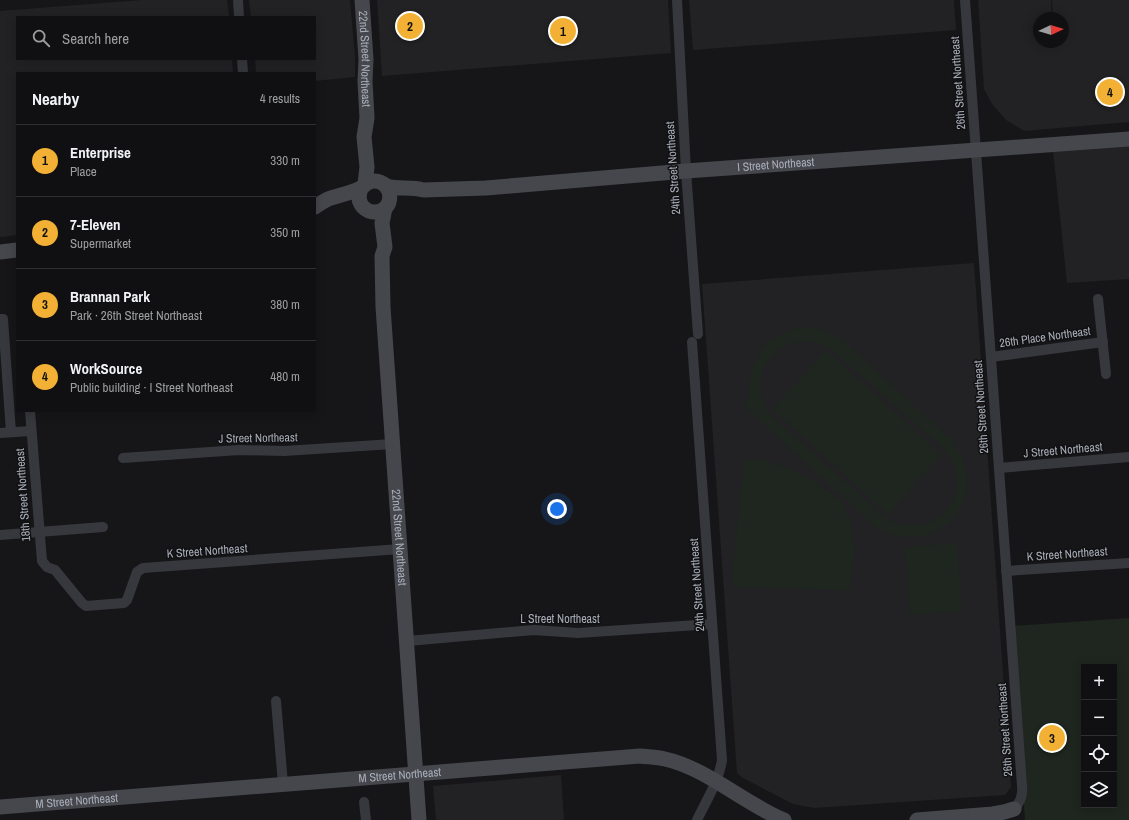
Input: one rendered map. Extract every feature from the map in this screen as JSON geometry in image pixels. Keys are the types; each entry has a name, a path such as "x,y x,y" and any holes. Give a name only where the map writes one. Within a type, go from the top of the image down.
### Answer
{"street":[{"path":"238,0 239,16"},
{"name":"22nd Street Northeast","path":"362,0 368,118 373,136 375,160 385,186"},
{"name":"24th Street Northeast","path":"677,0 695,338 712,624 722,760 721,768 716,781 696,820"},
{"name":"26th Street Northeast","path":"965,0 1022,786 1021,799 1014,809"},
{"path":"242,60 243,72"},
{"name":"22nd Street Northeast","path":"364,186 367,167 364,137 368,118"},
{"name":"I Street Northeast","path":"316,207 327,200 375,181 385,186 404,189 415,187 423,190 486,188 686,171 1129,139"},
{"path":"364,186 359,195 364,207"},
{"path":"385,186 390,195 387,206"},
{"name":"I Street Northeast","path":"316,208 328,209 344,204 364,207 377,212 387,206 416,196 423,190"},
{"name":"22nd Street Northeast","path":"387,206 382,223 385,246 382,256 383,307 408,641 419,820"},
{"name":"22nd Street Northeast","path":"364,207 373,224 377,247 382,256"},
{"path":"0,252 16,250"},
{"name":"26th Place Northeast","path":"1098,299 1106,374"},
{"path":"0,319 3,319 11,432"},
{"name":"26th Place Northeast","path":"991,357 1103,342"},
{"name":"18th Street Northeast","path":"30,412 42,561 47,567 55,570"},
{"path":"0,433 31,431"},
{"name":"J Street Northeast","path":"123,458 239,450 284,451 393,444"},
{"name":"J Street Northeast","path":"999,468 1129,457"},
{"path":"0,535 103,527"},
{"name":"K Street Northeast","path":"55,570 86,606 124,603 127,600 137,572 143,568 400,549"},
{"name":"K Street Northeast","path":"1006,571 1129,563"},
{"name":"L Street Northeast","path":"408,641 534,630 578,633 712,624"},
{"path":"276,701 283,784"},
{"name":"M Street Northeast","path":"0,806 640,756 665,759 686,766 716,781 784,820"},
{"path":"364,802 366,820"},
{"path":"917,820 965,818 1000,813 1014,809"}],"shaded area":[{"path":"142,0 227,0 229,16 16,16 16,60 232,60 233,72 16,72 16,235 0,237 0,11"},
{"path":"249,0 350,0 355,57 355,77 316,81 316,72 256,72 255,60 316,60 316,16 251,16"},
{"path":"377,0 668,0 671,53 382,76"},
{"path":"689,0 954,0 956,30 693,50"},
{"path":"978,0 1051,0 1052,12 1033,12 1033,48 1069,48 1069,12 1053,12 1052,0 1129,0 1129,122 1024,131 1006,120 992,104 984,89"},
{"path":"1129,146 1129,279 1067,283 1053,151"},
{"path":"974,263 1011,787 1005,795 814,808 793,804 743,778 737,773 702,284"},
{"path":"807,327 816,328 828,331 839,337 951,439 963,460 967,481 964,500 954,517 940,529 921,536 900,536 877,528 743,405 750,396 752,369 756,358 771,340 781,334","holes":["805,341 822,344 830,348 943,448 953,464 957,480 955,495 948,509 936,519 922,525 905,525 887,519 768,413 763,400 761,388 765,366 771,357 780,349 791,344"]},
{"path":"826,350 941,455 888,514 773,409"},
{"path":"744,459 767,461 789,468 817,483 839,499 850,520 855,548 850,590 738,587 732,579"},
{"path":"957,543 962,611 910,615 905,547"},
{"path":"1129,618 1129,820 1025,820 1011,626"},
{"path":"561,775 564,820 436,820 433,786"}],"place":[{"name":"7-Eleven","path":"410,26"},
{"name":"Enterprise","path":"563,31"},
{"name":"WorkSource","path":"1110,92"},
{"name":"Brannan Park","path":"1052,738"}]}
